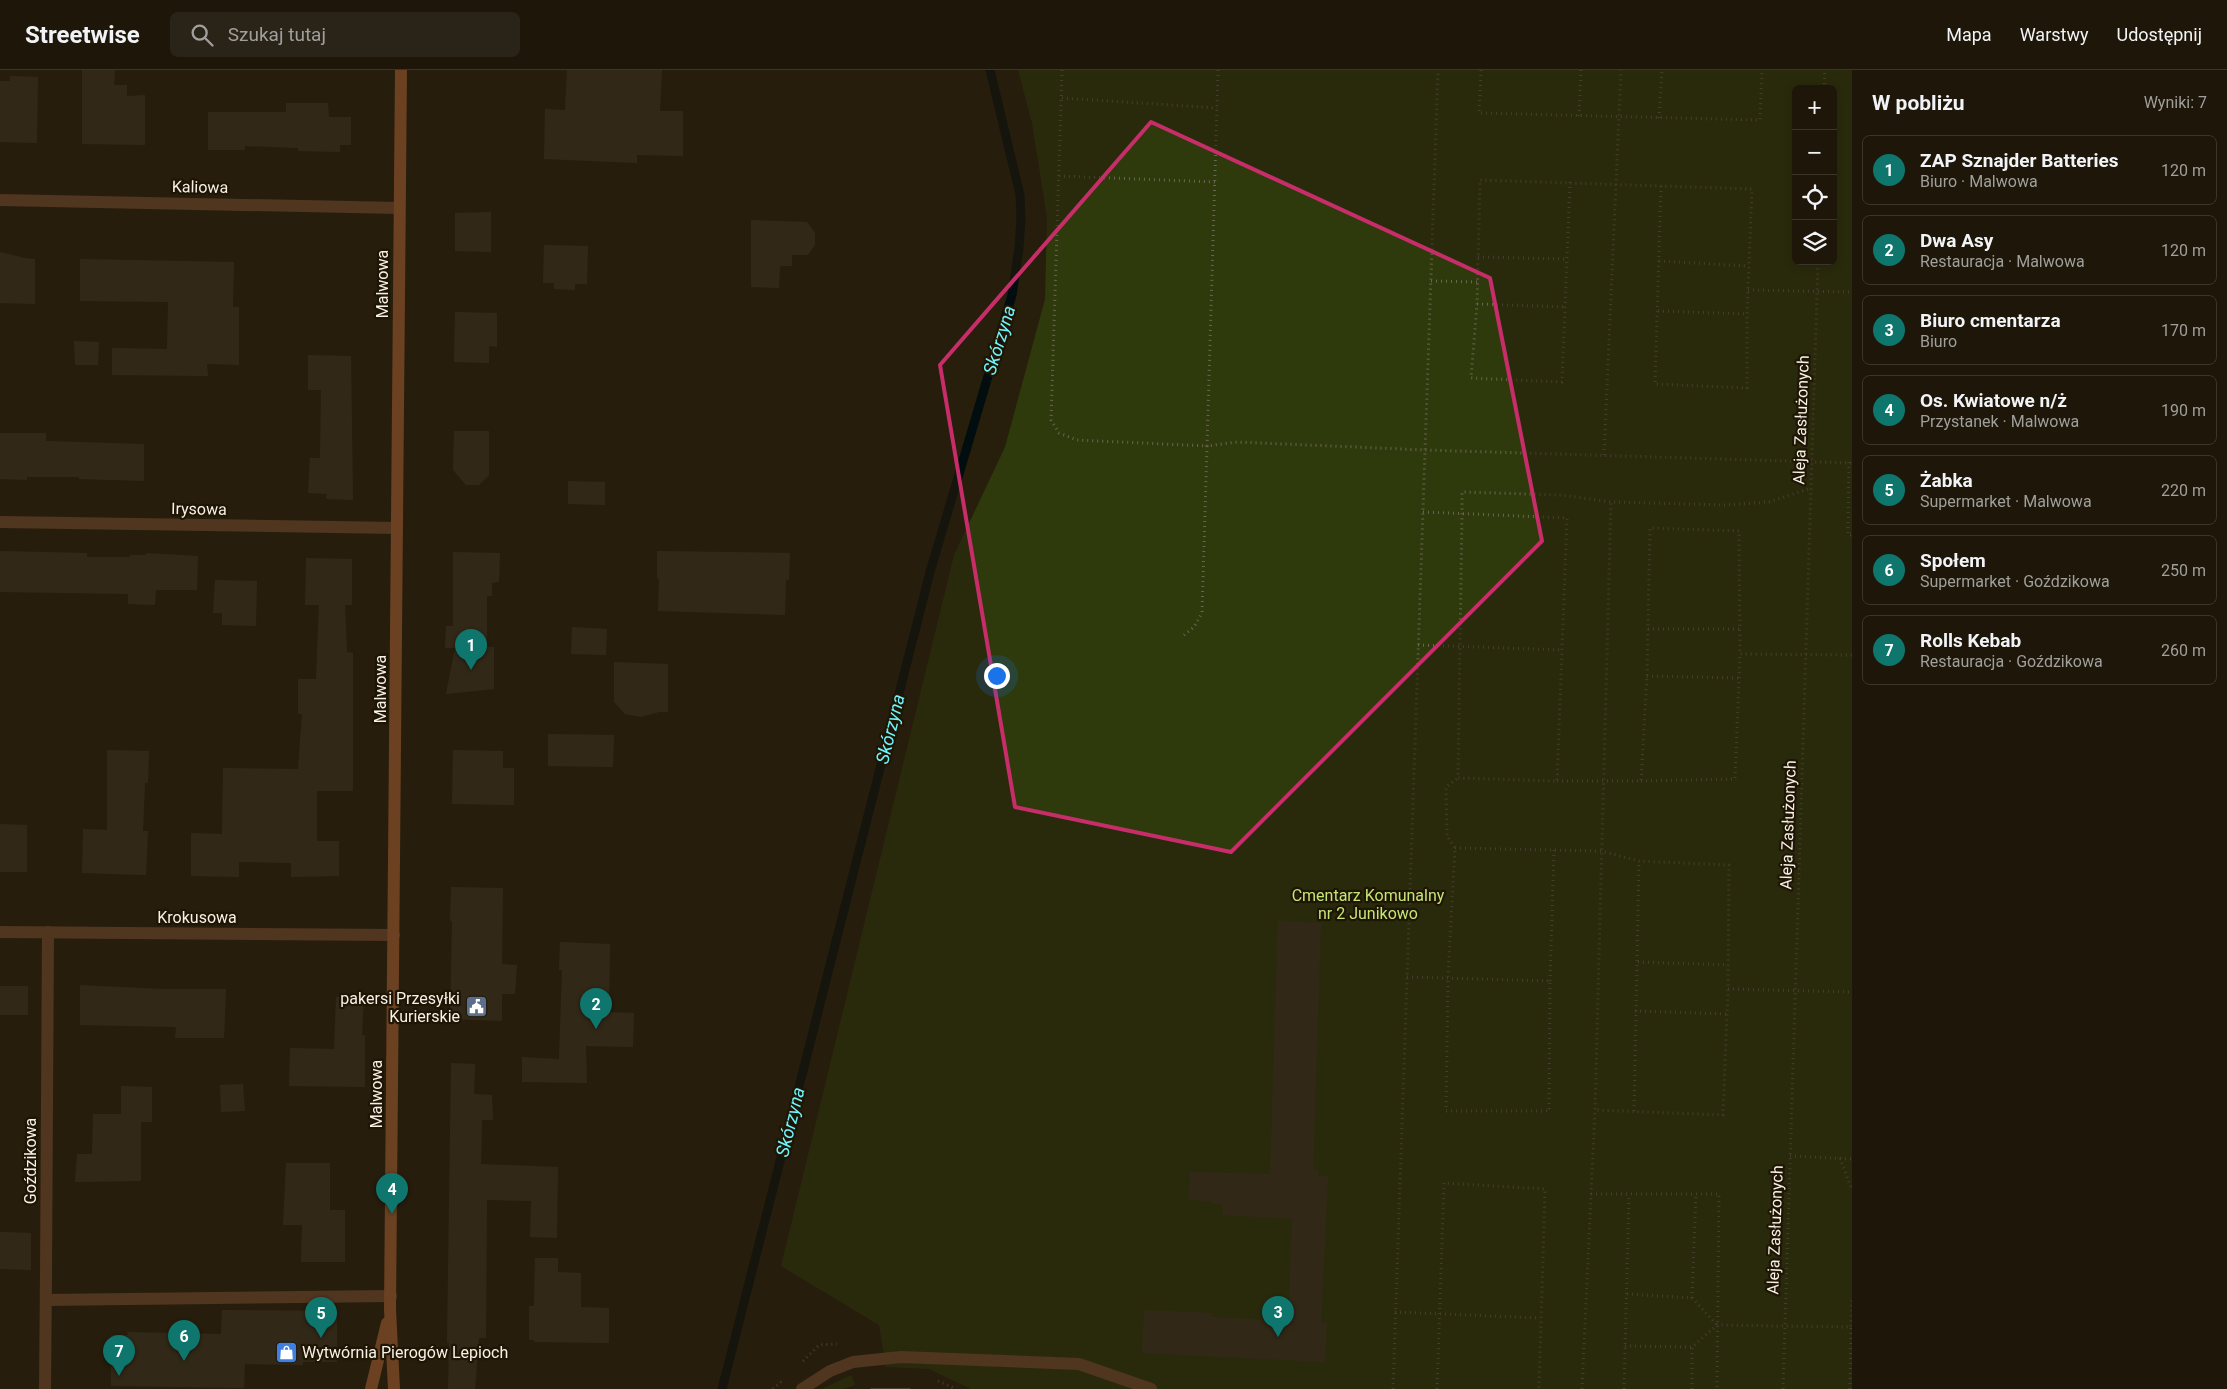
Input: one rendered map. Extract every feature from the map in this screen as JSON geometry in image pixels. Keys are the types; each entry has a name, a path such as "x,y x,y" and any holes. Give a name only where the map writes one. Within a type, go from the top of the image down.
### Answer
{"street":[{"name":"Malwowa","path":"394,1389 390,1302 401,70"},
{"name":"Kaliowa","path":"0,200 399,208"},
{"name":"Irysowa","path":"0,522 397,528"},
{"name":"Krokusowa","path":"0,932 394,935"},
{"name":"Goździkowa","path":"45,1389 48,932"},
{"path":"46,1300 390,1302"},
{"name":"Malwowa","path":"370,1389 390,1302"},
{"path":"802,1389 830,1371 853,1362 901,1357 1079,1364 1151,1389"}],"path":[{"path":"1062,70 1051,420 1059,434 1077,440 1207,446 1237,442 1425,450 1850,462 1848,535 1852,535"},
{"path":"1183,636 1194,627 1202,613 1218,70"},
{"path":"1392,1389 1438,70"},
{"path":"1481,70 1479,113 1760,120 1762,70"},
{"path":"1580,116 1581,70"},
{"path":"1604,455 1621,70"},
{"path":"1659,118 1662,70"},
{"path":"1824,85 1825,70"},
{"path":"1062,98 1217,108"},
{"path":"1059,176 1215,182"},
{"path":"1570,182 1566,259 1567,307 1562,382 1471,378 1478,304 1480,180 1570,182 1752,189 1748,266 1747,388 1655,384 1662,186"},
{"path":"1478,257 1566,259"},
{"path":"1660,261 1748,266"},
{"name":"Aleja Zasłużonych","path":"1782,1389 1818,265"},
{"path":"1431,281 1477,282"},
{"path":"1748,290 1852,292"},
{"path":"1478,304 1567,307"},
{"path":"1658,311 1747,314"},
{"path":"1458,778 1462,492 1561,495 1611,502 1726,505 1769,502 1811,488"},
{"path":"1582,1389 1595,1110 1602,783 1611,502"},
{"path":"1423,512 1462,512 1567,518 1557,781"},
{"path":"1554,850 1549,1112 1446,1110 1448,977 1455,848 1447,836 1446,787 1458,778 1602,783 1641,782 1735,779 1740,654 1739,531 1650,528 1647,676 1641,782"},
{"path":"1648,629 1740,629"},
{"path":"1418,645 1562,650"},
{"path":"1740,654 1852,655"},
{"path":"1647,676 1738,678"},
{"path":"1455,848 1601,851 1638,861 1729,865 1724,1115 1595,1110"},
{"path":"1634,1112 1635,1011 1638,962 1638,861"},
{"path":"1638,962 1728,965"},
{"path":"1407,977 1550,981"},
{"path":"1728,989 1852,992"},
{"path":"1635,1011 1727,1014"},
{"path":"1790,1156 1852,1159"},
{"path":"1840,1158 1852,1190"},
{"path":"1437,1389 1444,1183 1545,1188 1539,1389"},
{"path":"1591,1194 1720,1194 1717,1389"},
{"path":"1624,1389 1629,1194"},
{"path":"1692,1298 1696,1194"},
{"path":"1627,1294 1692,1298 1718,1325"},
{"path":"1850,1389 1852,1300"},
{"path":"1395,1312 1540,1318"},
{"path":"1625,1346 1692,1347 1718,1325 1852,1328"},
{"path":"1692,1347 1692,1389"}],"highlighted area":[{"path":"1151,122 1490,278 1542,541 1231,852 1015,807 940,365"}],"green space":[{"name":"Cmentarz Komunalny nr 2 Junikowo","path":"1018,70 1852,70 1852,1389 971,1389 929,1369 886,1367 879,1325 781,1266 954,555 1005,447 1045,299 1047,217 1032,123"},
{"path":"851,1375 855,1385 843,1389 822,1389"}],"building":[{"path":"82,70 115,70 114,85 127,85 127,96 145,95 145,145 82,144"},
{"path":"567,70 662,70 660,111 683,111 683,156 637,155 637,163 544,159 545,109 565,110"},
{"path":"10,76 38,77 37,143 0,142 0,81 10,81"},
{"path":"286,103 328,103 329,117 351,117 351,145 340,145 340,152 298,151 298,148 245,146 245,150 208,150 208,112 286,112"},
{"path":"491,212 491,252 455,251 455,213"},
{"path":"751,220 807,222 815,233 815,245 808,255 792,255 792,266 780,266 779,288 751,287"},
{"path":"544,245 588,246 587,284 575,284 575,290 554,289 554,283 543,283"},
{"path":"0,252 35,259 35,304 0,303"},
{"path":"80,259 234,262 233,307 239,307 239,365 207,364 208,376 112,375 112,348 167,349 168,302 80,301"},
{"path":"455,312 497,313 497,347 489,346 489,363 454,362"},
{"path":"74,341 99,342 98,365 75,365"},
{"path":"308,355 351,356 353,500 326,499 327,494 308,493 310,458 320,458 321,390 308,390"},
{"path":"454,431 489,431 489,475 479,485 466,485 453,470"},
{"path":"0,433 46,433 46,441 144,444 144,481 79,479 79,477 27,477 27,480 0,479"},
{"path":"568,481 605,482 605,505 568,504"},
{"path":"0,551 87,553 87,557 130,557 130,555 146,555 146,553 198,556 197,590 156,590 155,605 128,604 128,594 0,592"},
{"path":"657,551 790,553 789,580 786,580 785,615 658,611 659,579 657,578"},
{"path":"453,552 500,553 499,582 492,583 492,596 487,596 487,647 494,647 494,689 446,694 455,648 445,648 446,626 453,626"},
{"path":"306,558 352,559 352,605 345,605 347,652 353,653 353,791 317,791 317,841 339,841 339,876 291,877 291,863 239,862 239,877 191,876 191,833 222,834 223,768 298,769 302,714 298,714 298,679 316,679 319,605 305,605"},
{"path":"215,580 257,581 256,626 222,625 222,613 213,613"},
{"path":"572,627 607,629 606,655 571,654"},
{"path":"614,662 668,664 668,712 659,712 641,717 625,714 614,702"},
{"path":"548,734 614,735 613,767 548,766"},
{"path":"107,750 149,751 148,783 145,783 143,831 148,831 146,875 82,873 83,829 107,830"},
{"path":"453,750 503,751 503,768 514,768 514,805 452,804"},
{"path":"0,824 27,825 27,872 0,872"},
{"path":"451,887 503,888 502,964 517,965 515,994 502,994 502,1021 450,1019"},
{"path":"1278,921 1321,923 1313,1170 1318,1171 1318,1176 1328,1176 1321,1323 1327,1323 1325,1362 1142,1353 1144,1310 1213,1313 1212,1317 1288,1321 1292,1219 1222,1215 1223,1204 1213,1204 1213,1201 1189,1200 1190,1172 1270,1174"},
{"path":"560,942 610,944 609,1012 634,1013 633,1047 586,1046 587,1083 522,1082 522,1057 559,1059 562,970 559,970"},
{"path":"80,985 162,989 226,989 224,1038 175,1038 176,1027 80,1025"},
{"path":"0,986 28,986 28,1015 0,1015"},
{"path":"336,997 364,998 362,1035 365,1035 365,1087 289,1086 290,1048 334,1049"},
{"path":"451,1063 475,1064 474,1094 492,1095 493,1120 482,1120 481,1164 558,1167 557,1238 530,1237 531,1201 487,1200 486,1338 479,1338 475,1389 448,1389"},
{"path":"243,1084 245,1111 221,1112 220,1085"},
{"path":"121,1086 152,1087 152,1122 141,1122 141,1181 75,1182 77,1154 92,1154 93,1114 121,1114"},
{"path":"286,1163 330,1163 330,1210 345,1210 345,1262 301,1262 302,1225 283,1225"},
{"path":"0,1232 31,1233 31,1270 0,1269"},
{"path":"535,1258 558,1258 558,1272 581,1273 581,1307 609,1308 609,1343 534,1342 534,1340 529,1340 529,1306 534,1306"},
{"path":"222,1310 337,1311 337,1362 303,1362 303,1365 245,1364 244,1388 111,1386 111,1335 128,1335 127,1332 221,1334"}],"waterway":[{"name":"Skórzyna","path":"722,1389 930,572 1012,295 1019,248 1020,195 990,70"}],"tram line":[{"path":"871,1389 910,1389"}],"place":[{"name":"ZAP Sznajder Batteries","path":"471,670"},
{"name":"pakersi Przesyłki Kurierskie","path":"476,1007"},
{"name":"Dwa Asy","path":"596,1029"},
{"name":"Os. Kwiatowe n/ż","path":"392,1214"},
{"name":"Biuro cmentarza","path":"1278,1337"},
{"name":"Żabka","path":"321,1338"},
{"name":"Wytwórnia Pierogów Lepioch","path":"286,1352"},
{"name":"Społem","path":"184,1361"},
{"name":"Rolls Kebab","path":"119,1376"}]}
